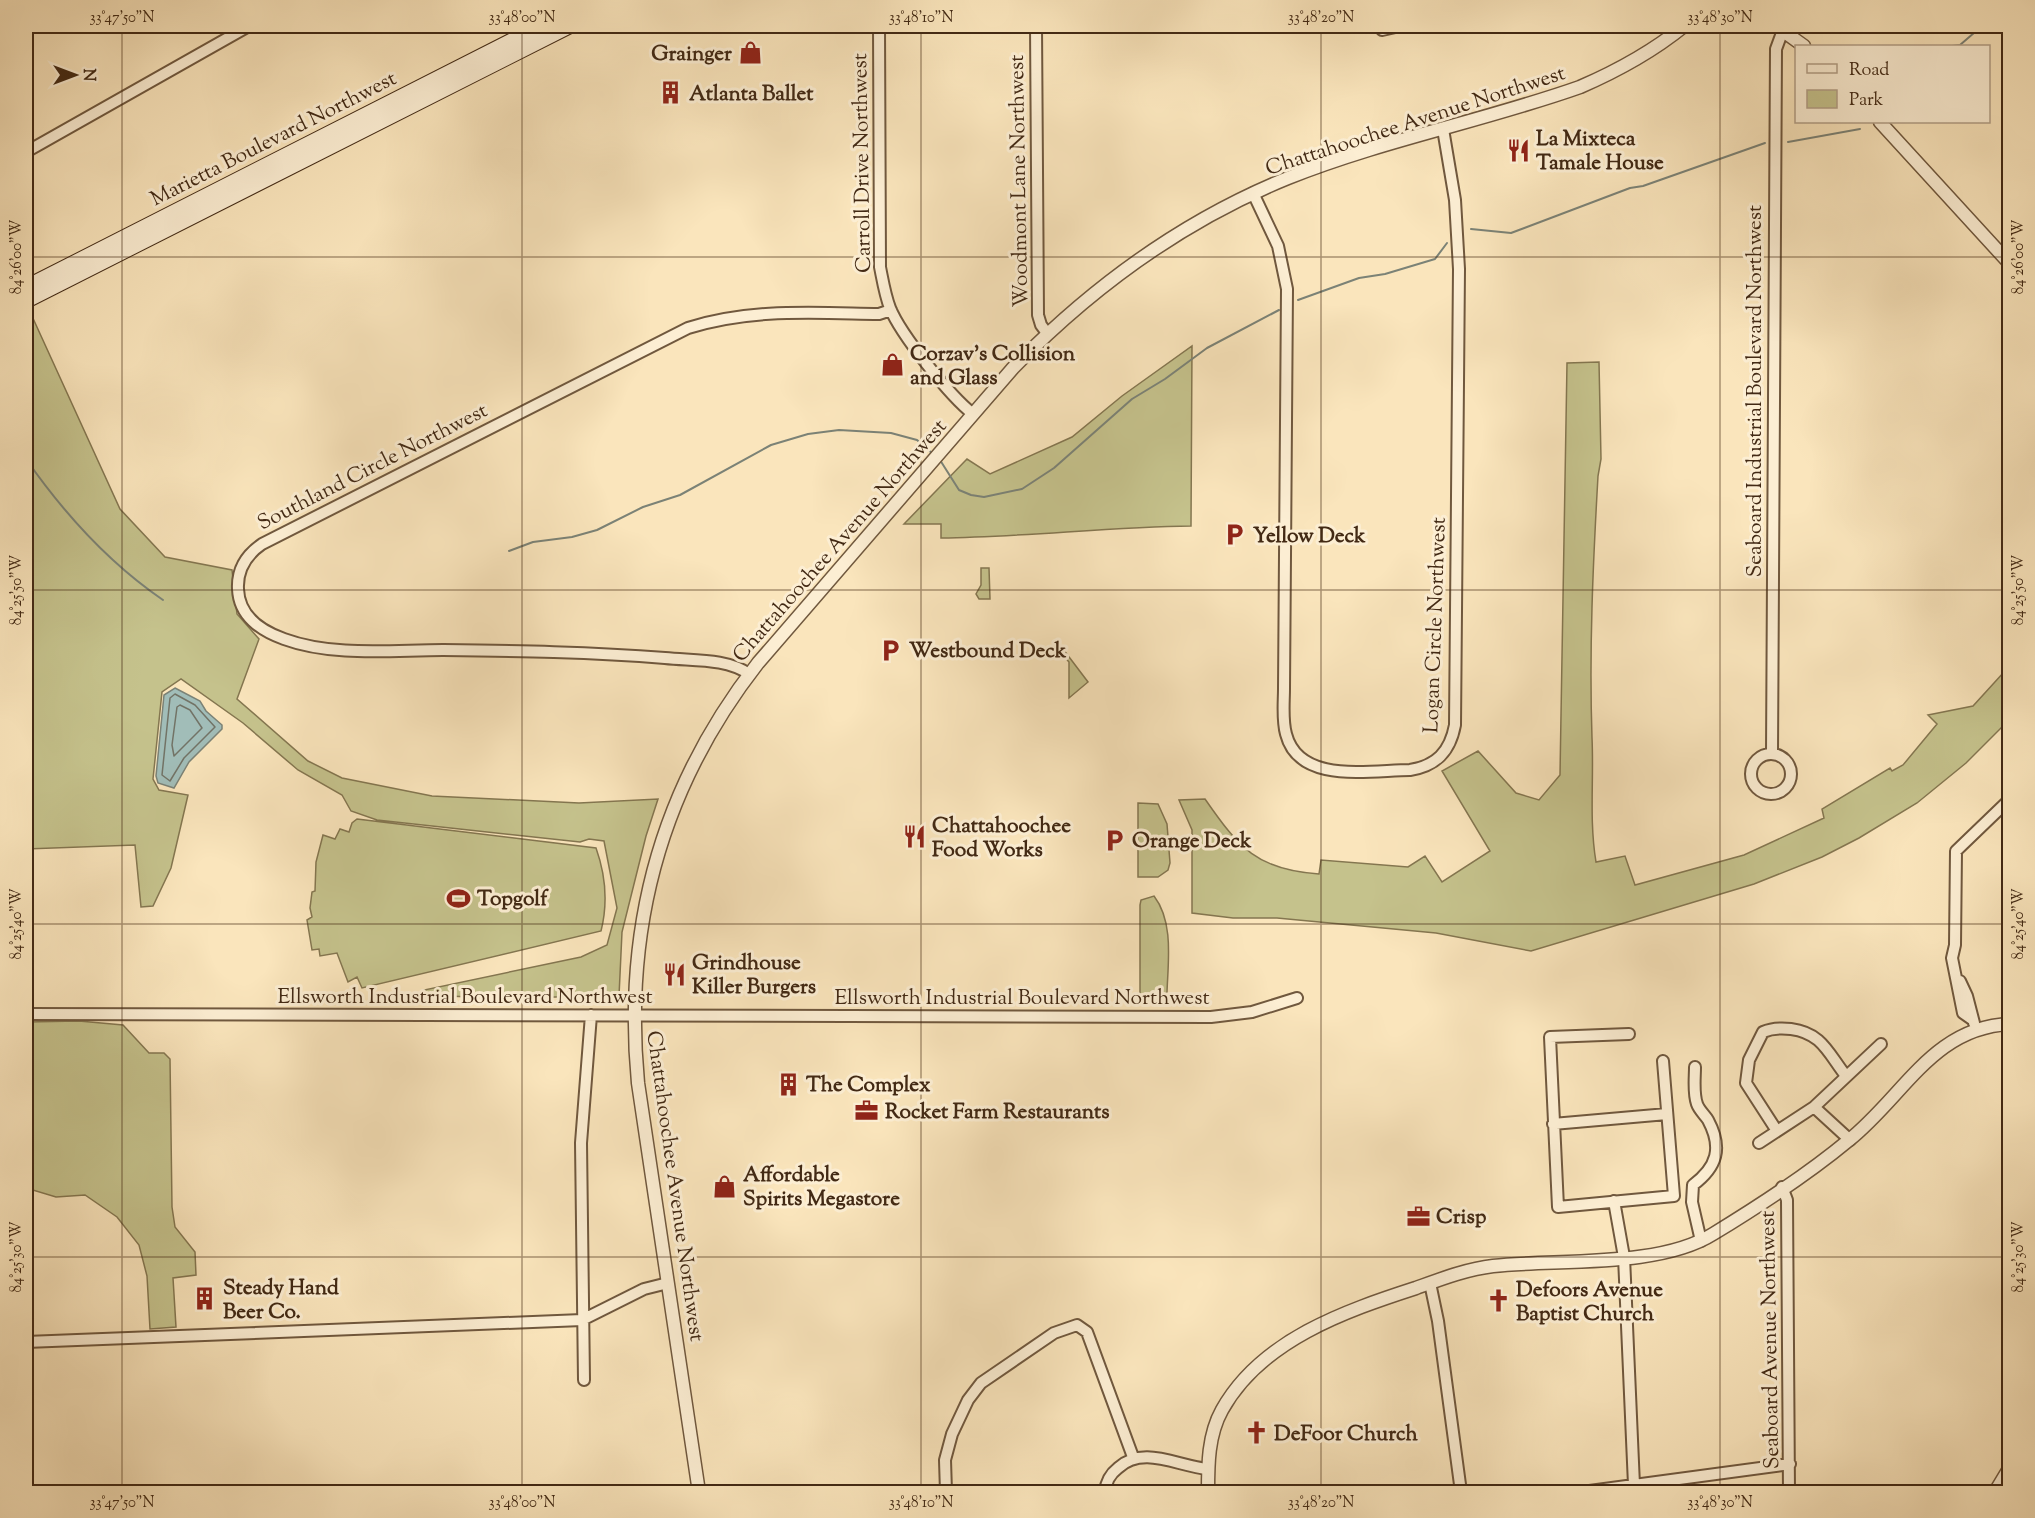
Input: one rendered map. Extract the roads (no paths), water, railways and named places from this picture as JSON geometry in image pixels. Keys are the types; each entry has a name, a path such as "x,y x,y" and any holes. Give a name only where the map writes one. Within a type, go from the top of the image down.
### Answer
{"main road":[{"name":"Marietta Boulevard Northwest","path":"26,287 540,26"},
{"path":"26,301 570,26"}],"street":[{"path":"26,152 249,26"},
{"name":"Carroll Drive Northwest","path":"879,26 880,267 891,310 903,331 959,401 973,414"},
{"name":"Woodmont Lane Northwest","path":"1036,26 1038,315 1047,333"},
{"path":"1382,26 1382,30 1400,26"},
{"name":"Chattahoochee Avenue Northwest","path":"699,1492 638,1083 634,1016 641,922 662,839 699,753 749,674 928,464 1047,333 1094,292 1144,255 1196,223 1253,194 1325,165 1580,87 1618,70 1684,26"},
{"path":"1779,28 1803,45"},
{"name":"Seaboard Industrial Boulevard Northwest","path":"1772,754 1776,49 1779,28"},
{"path":"1881,123 2010,264"},
{"name":"Logan Circle Northwest","path":"1253,194 1278,246 1287,289 1284,676 1286,735 1299,758 1323,770 1424,768 1446,752 1455,726 1460,269 1455,200 1443,129"},
{"name":"Southland Circle Northwest","path":"749,674 731,664 618,654 365,650 303,645 264,630 249,618 242,606 238,581 245,561 262,544 688,327 717,318 748,313 879,314 891,310"},
{"path":"1974,1024 1977,1008 1974,995 1955,972 1952,958 1955,945 1956,851 2009,800"},
{"name":"Ellsworth Industrial Boulevard Northwest","path":"26,1014 1211,1017 1252,1012 1297,998"},
{"path":"584,1380 581,1143 591,1016"},
{"path":"1208,1492 1212,1436 1221,1412 1239,1386 1262,1363 1295,1338 1328,1320 1478,1268 1666,1253 1701,1241 1850,1140 1884,1108 1938,1050 1953,1038 1974,1024 2010,1024"},
{"path":"1777,1131 1746,1083 1749,1060 1763,1032 1786,1029 1807,1031 1816,1036 1846,1076"},
{"path":"1629,1034 1550,1037 1558,1207 1674,1196 1663,1061"},
{"path":"1759,1143 1810,1109 1881,1044"},
{"path":"1695,1067 1697,1105 1708,1120 1715,1141 1716,1158 1711,1170 1694,1185 1692,1202 1701,1241"},
{"path":"1810,1109 1850,1140"},
{"path":"1553,1124 1667,1114"},
{"name":"Seaboard Avenue Northwest","path":"1782,1187 1787,1200 1789,1492"},
{"path":"1614,1201 1624,1257 1634,1485"},
{"path":"26,1342 582,1320 644,1289 668,1283"},
{"path":"1430,1283 1438,1321 1461,1492"},
{"path":"946,1492 944,1474 948,1447 968,1400 994,1373 1050,1336 1072,1325 1082,1327 1088,1332 1133,1457"},
{"path":"1105,1492 1112,1473 1133,1457 1149,1456 1186,1467 1208,1469"},
{"path":"1582,1492 1790,1464"},
{"path":"1995,1492 2010,1467"}],"water":[{"path":"175,688 200,701 206,711 222,725 222,729 189,762 174,788 158,783 156,776 164,695"}],"waterway":[{"path":"1960,45 1982,26"},
{"path":"1788,142 1860,129"},
{"path":"1471,229 1511,233 1630,188 1643,186 1765,143"},
{"path":"1298,300 1359,278 1385,274 1435,259 1447,243"},
{"path":"940,460 959,490 971,495 984,497 1022,489 1054,468 1132,399 1165,379 1207,348 1279,310"},
{"path":"509,551 533,542 572,537 597,530 643,507 680,495 771,445 808,434 839,430 891,433 917,440 933,454"},
{"path":"26,459 55,498 88,536 124,570 163,600"}],"place":[{"name":"Grainger","path":"750,53"},
{"name":"Atlanta Ballet","path":"671,93"},
{"name":"La Mixteca Tamale House","path":"1518,150"},
{"name":"Corzav's Collision and Glass","path":"892,365"},
{"name":"Yellow Deck","path":"1235,535"},
{"name":"Westbound Deck","path":"891,650"},
{"name":"Chattahoochee Food Works","path":"914,837"},
{"name":"Orange Deck","path":"1114,840"},
{"name":"Topgolf","path":"459,898"},
{"name":"Grindhouse Killer Burgers","path":"674,974"},
{"name":"The Complex","path":"788,1084"},
{"name":"Rocket Farm Restaurants","path":"867,1111"},
{"name":"Affordable Spirits Megastore","path":"725,1186"},
{"name":"Crisp","path":"1418,1216"},
{"name":"Steady Hand Beer Co.","path":"205,1299"},
{"name":"Defoors Avenue Baptist Church","path":"1498,1301"},
{"name":"DeFoor Church","path":"1256,1433"}]}
